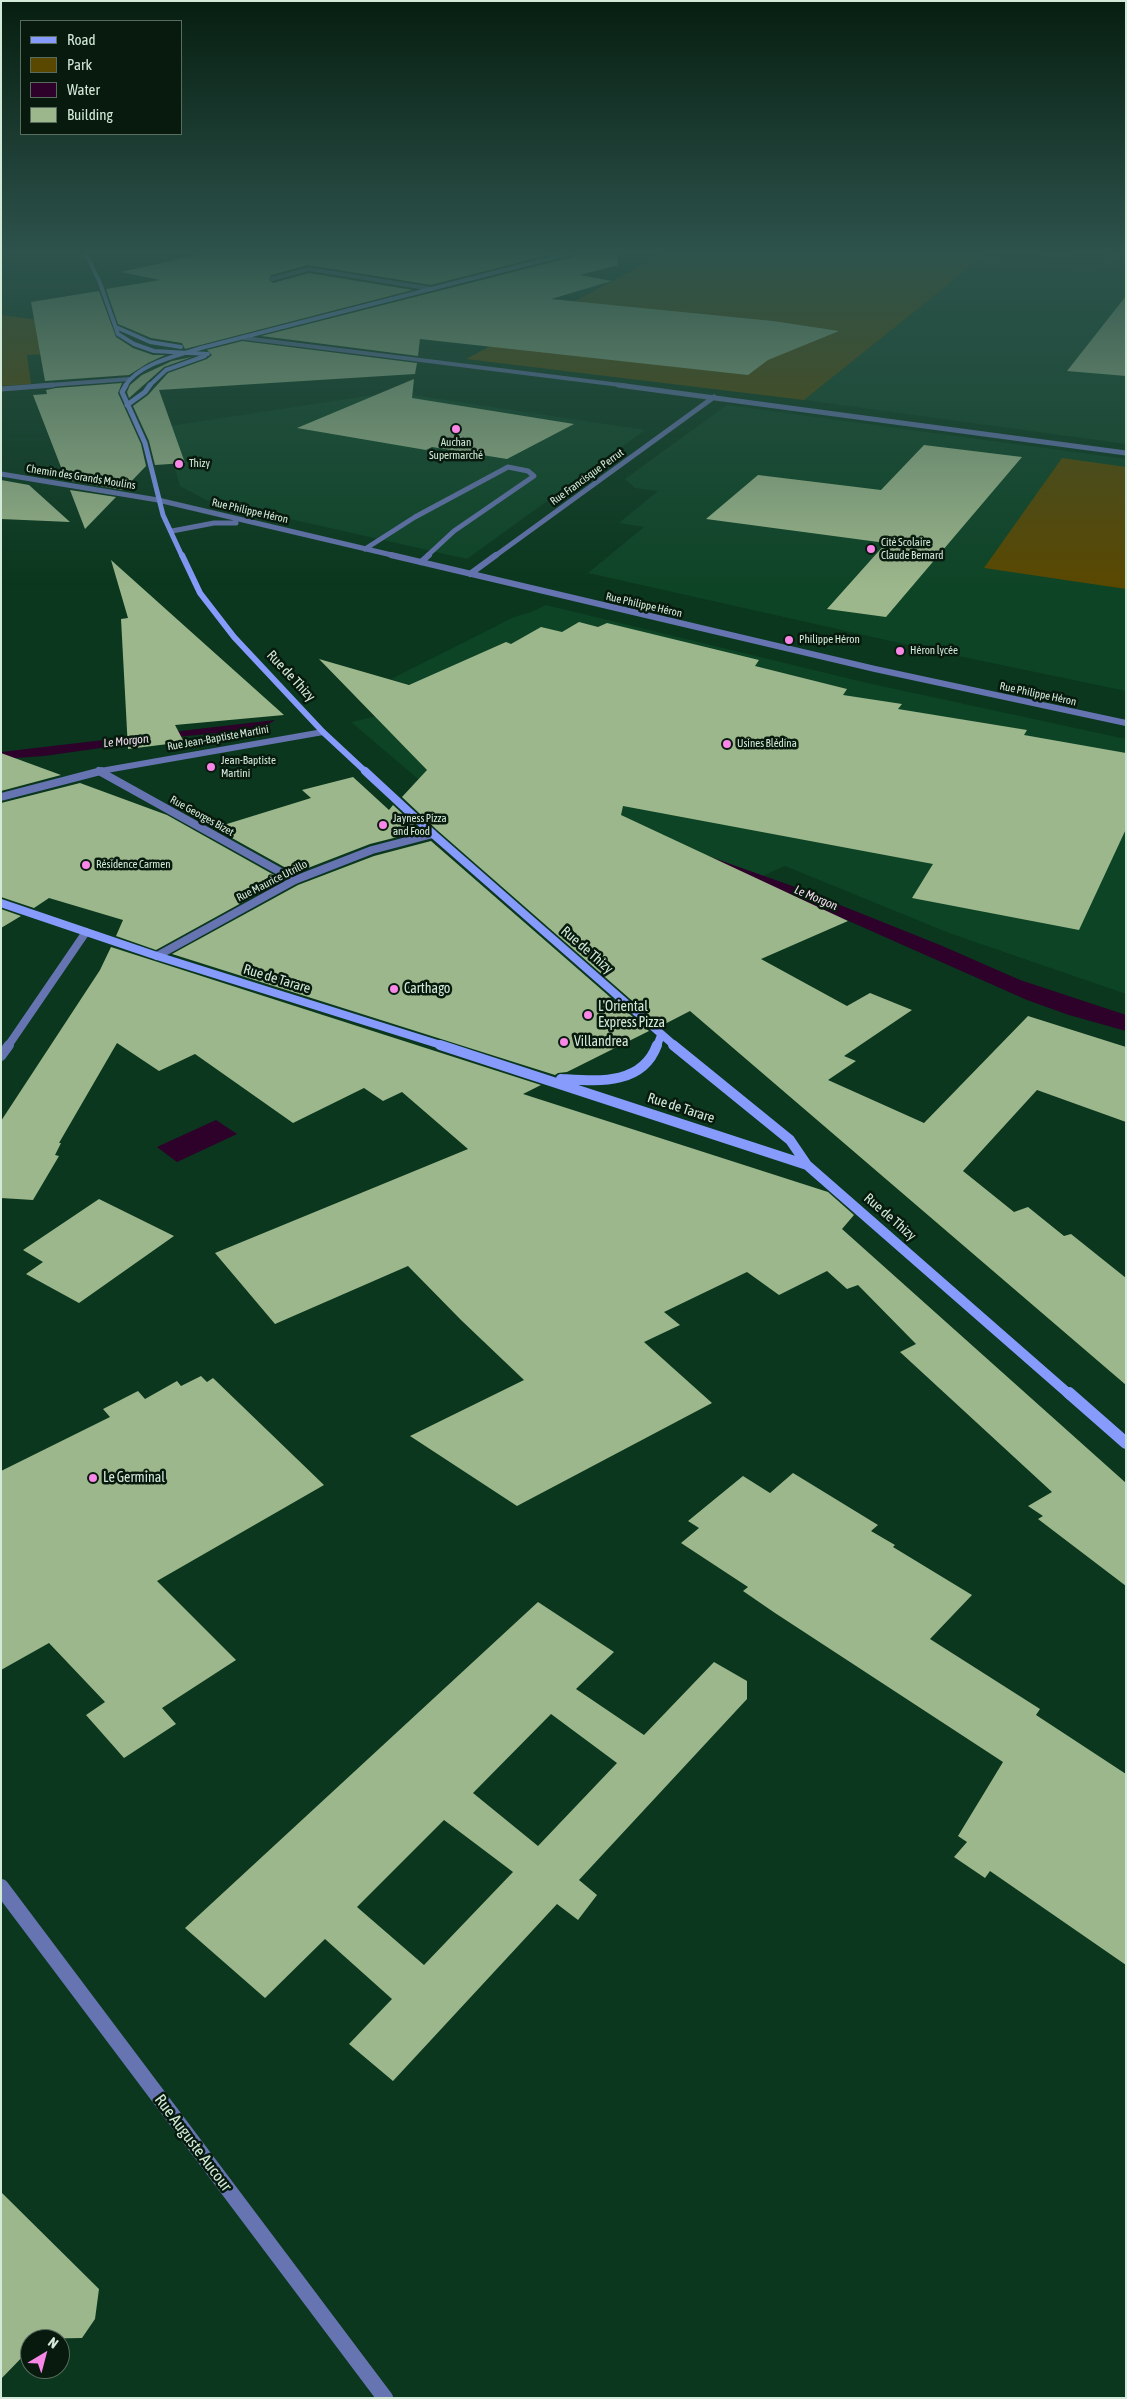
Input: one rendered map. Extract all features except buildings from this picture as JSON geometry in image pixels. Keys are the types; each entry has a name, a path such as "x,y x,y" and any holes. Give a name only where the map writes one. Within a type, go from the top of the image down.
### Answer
{"main road":[{"path":"127,405 145,392 153,380 166,370 182,364"},
{"path":"130,379 158,365"},
{"name":"Rue de Thizy","path":"130,379 122,392 146,443 163,515 200,593 234,637 323,732 433,834 661,1035 790,1140 807,1165 1126,1443"},
{"name":"Rue de Tarare","path":"1,903 157,956 546,1078 807,1165"},
{"name":"Rue de Tarare","path":"546,1078 609,1082 645,1067 656,1052 661,1035"}],"street":[{"path":"451,364 714,397 1126,453"},
{"path":"1,389 130,379"},
{"name":"Rue Francisque Perrut","path":"470,574 714,397"},
{"path":"365,549 415,517 508,467 528,471 534,476 454,531 420,562"},
{"name":"Chemin des Grands Moulins","path":"1,474 158,500"},
{"name":"Rue Philippe Héron","path":"158,500 875,669 1126,723"},
{"path":"172,531 221,522 258,523"},
{"name":"Rue Jean-Baptiste Martini","path":"1,797 38,785 99,771 323,732"},
{"name":"Rue Georges Bizet","path":"99,771 295,880"},
{"name":"Rue Maurice Utrillo","path":"157,956 295,880 372,850 433,834"},
{"path":"1,1056 86,932"},
{"name":"Rue Auguste Aucour","path":"1,1887 385,2398"}],"shaded area":[{"path":"849,364 1126,364 1126,444 804,400"},
{"path":"393,392 645,430 467,559 206,500 180,486 163,427"},
{"name":"Cité Scolaire Claude Bernard","path":"727,405 1126,459 1126,691 944,653 588,573 644,527 619,523 658,491 635,488 625,479"},
{"path":"546,605 863,682 1126,739 1126,994 949,933 785,866 611,943 351,722 455,698 391,679 514,617"}],"green space":[{"path":"1,364 28,364 31,384 1,386"},
{"path":"507,364 849,364 804,400"},
{"path":"1062,458 1126,467 1126,589 984,568"}],"water":[{"name":"Le Morgon","path":"275,720 261,729 186,736 44,756 1,759 1,752"},
{"name":"Le Morgon","path":"632,829 795,887 940,945 1020,980 1126,1015 1126,1031 1069,1015 1027,1000 842,918"},
{"path":"216,1120 237,1134 177,1162 157,1147"}],"place":[{"name":"Auchan Supermarché","path":"456,429"},
{"name":"Thizy","path":"179,464"},
{"name":"Cité Scolaire Claude Bernard","path":"871,549"},
{"name":"Philippe Héron","path":"789,640"},
{"name":"Héron lycée","path":"900,651"},
{"name":"Usines Blédina","path":"727,744"},
{"name":"Jean-Baptiste Martini","path":"211,767"},
{"name":"Jayness Pizza and Food","path":"383,825"},
{"name":"Résidence Carmen","path":"86,865"},
{"name":"Carthago","path":"394,989"},
{"name":"L'Oriental Express Pizza","path":"588,1015"},
{"name":"Villandrea","path":"564,1042"},
{"name":"Le Germinal","path":"93,1478"}]}
